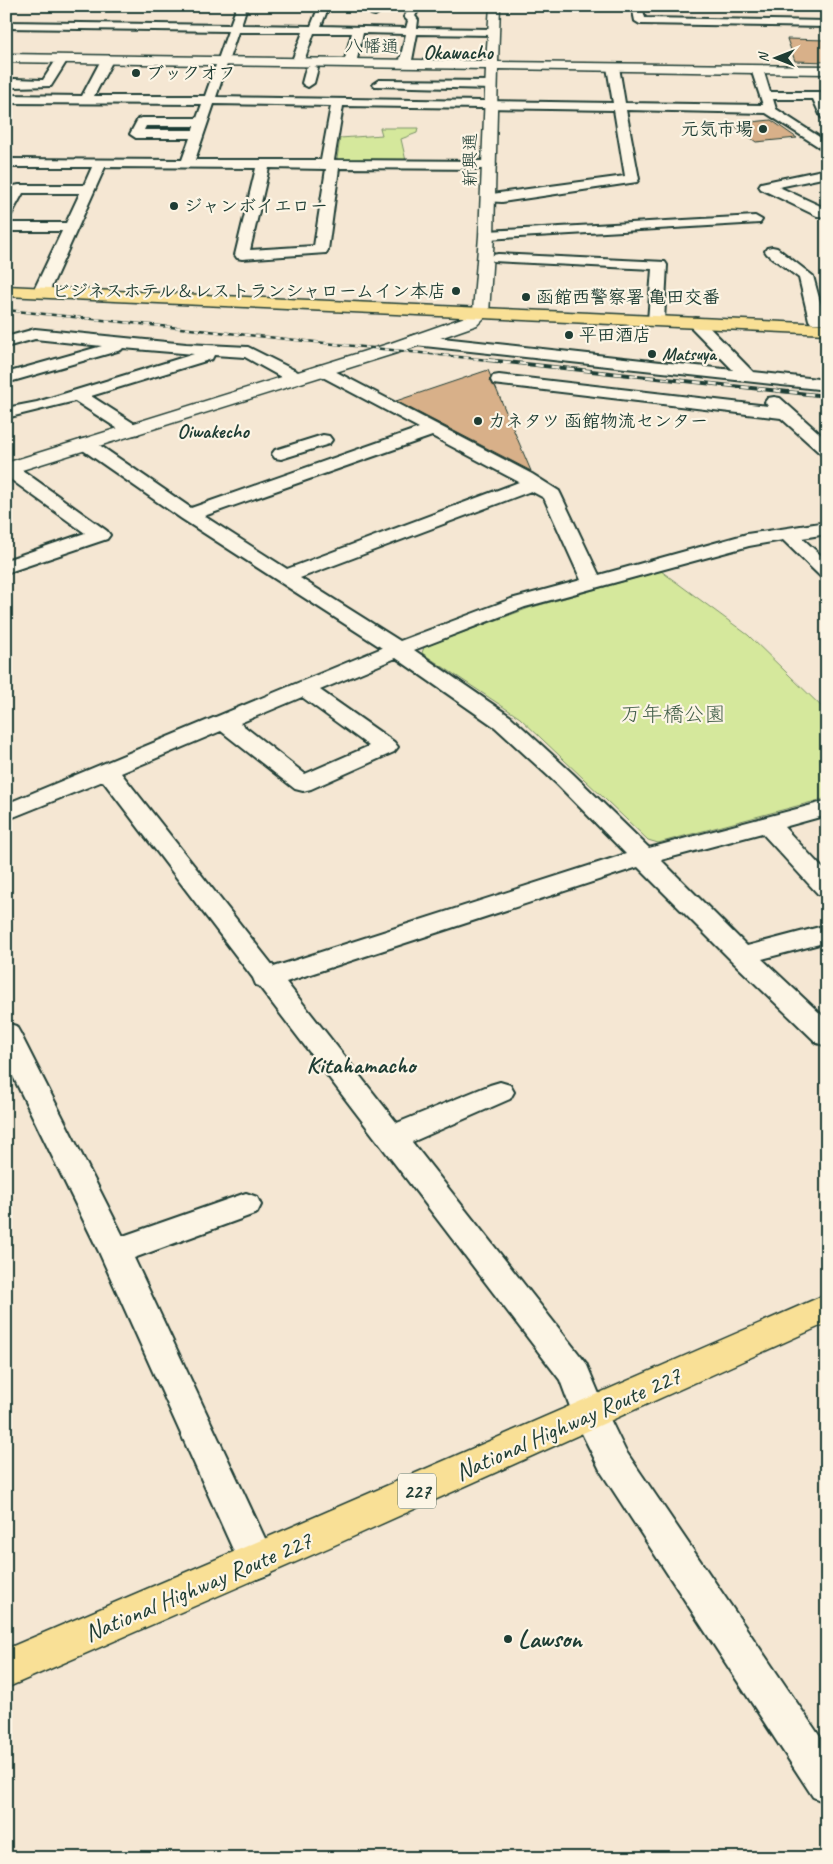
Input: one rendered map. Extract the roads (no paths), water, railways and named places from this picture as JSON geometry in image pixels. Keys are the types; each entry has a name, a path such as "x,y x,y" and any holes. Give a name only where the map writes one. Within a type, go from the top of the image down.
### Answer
{"highway":[{"path":"6,291 696,323 822,325"},
{"name":"National Highway Route 227","path":"6,1669 257,1562 827,1308"}],"street":[{"path":"187,164 242,6"},
{"path":"299,58 324,6"},
{"path":"406,60 413,20 409,17 416,6"},
{"name":"新興通","path":"481,313 489,198 491,65 496,6"},
{"path":"637,6 640,22 826,24 819,10"},
{"path":"269,29 274,14"},
{"path":"6,25 88,30 121,27 493,32"},
{"path":"114,42 121,27"},
{"path":"351,59 358,30"},
{"name":"八幡通","path":"6,58 827,70"},
{"path":"6,83 47,84 62,59"},
{"path":"92,103 107,60"},
{"path":"489,198 502,198 632,179 618,106 613,67"},
{"path":"302,101 303,83 312,68"},
{"path":"757,69 769,109"},
{"path":"215,82 232,82"},
{"path":"369,84 491,85"},
{"path":"766,95 822,96 827,117"},
{"path":"6,99 47,104 148,99 144,110 206,110 267,106 302,101 338,102 357,97 490,104 769,109 827,148"},
{"path":"263,164 242,255 321,250 338,102"},
{"path":"198,134 136,134 142,122 206,110"},
{"path":"801,130 827,130"},
{"path":"124,164 129,151"},
{"path":"6,163 488,165"},
{"path":"41,292 100,164"},
{"path":"827,173 766,186 822,213 827,213"},
{"path":"809,177 827,185"},
{"path":"6,212 19,189 89,189"},
{"path":"487,235 755,220"},
{"path":"6,227 71,227"},
{"path":"772,251 806,276 822,325"},
{"path":"498,258 660,265 656,321"},
{"path":"8,469 415,340 471,321 481,313"},
{"path":"696,323 748,376"},
{"path":"6,342 35,334 221,352 248,352 296,378"},
{"path":"415,340 827,385"},
{"path":"6,378 128,343"},
{"path":"6,413 40,406 221,352"},
{"path":"323,370 525,478 552,495 593,583"},
{"path":"499,380 786,413"},
{"path":"544,404 552,387"},
{"path":"77,395 132,430"},
{"path":"770,399 827,450"},
{"path":"189,515 434,429"},
{"path":"281,454 323,440"},
{"path":"86,444 189,515 399,650 503,722 565,779 742,956 827,1036"},
{"path":"302,446 333,464"},
{"path":"6,567 100,535 8,469"},
{"path":"286,576 532,484"},
{"path":"6,813 399,650 518,603 747,540 827,528"},
{"path":"788,534 827,572"},
{"path":"225,723 303,784 386,747 305,689"},
{"path":"107,771 266,979 574,1373 590,1415 613,1461 827,1784"},
{"path":"266,979 644,857 827,808"},
{"path":"767,824 827,888"},
{"path":"742,956 827,932"},
{"path":"6,1033 115,1252 257,1562"},
{"path":"392,1140 409,1130 500,1092"},
{"path":"115,1252 246,1204"}],"railway":[{"path":"6,310 498,361"},
{"path":"487,360 827,396"}],"place":[{"name":"ブックオフ","path":"136,73"},
{"name":"元気市場","path":"763,129"},
{"name":"ジャンボイエロー","path":"174,206"},
{"name":"ビジネスホテル＆レストランシャロームイン本店","path":"456,291"},
{"name":"函館西警察署 亀田交番","path":"526,297"},
{"name":"平田酒店","path":"569,335"},
{"name":"Matsuya","path":"652,354"},
{"name":"カネタツ 函館物流センター","path":"478,421"},
{"name":"Lawson","path":"508,1639"}],"district":[{"name":"Okawacho","path":"458,52"},
{"name":"Oiwakecho","path":"213,431"},
{"name":"Kitahamacho","path":"361,1065"}],"park label":[{"name":"万年橋公園","path":"673,714"}]}
